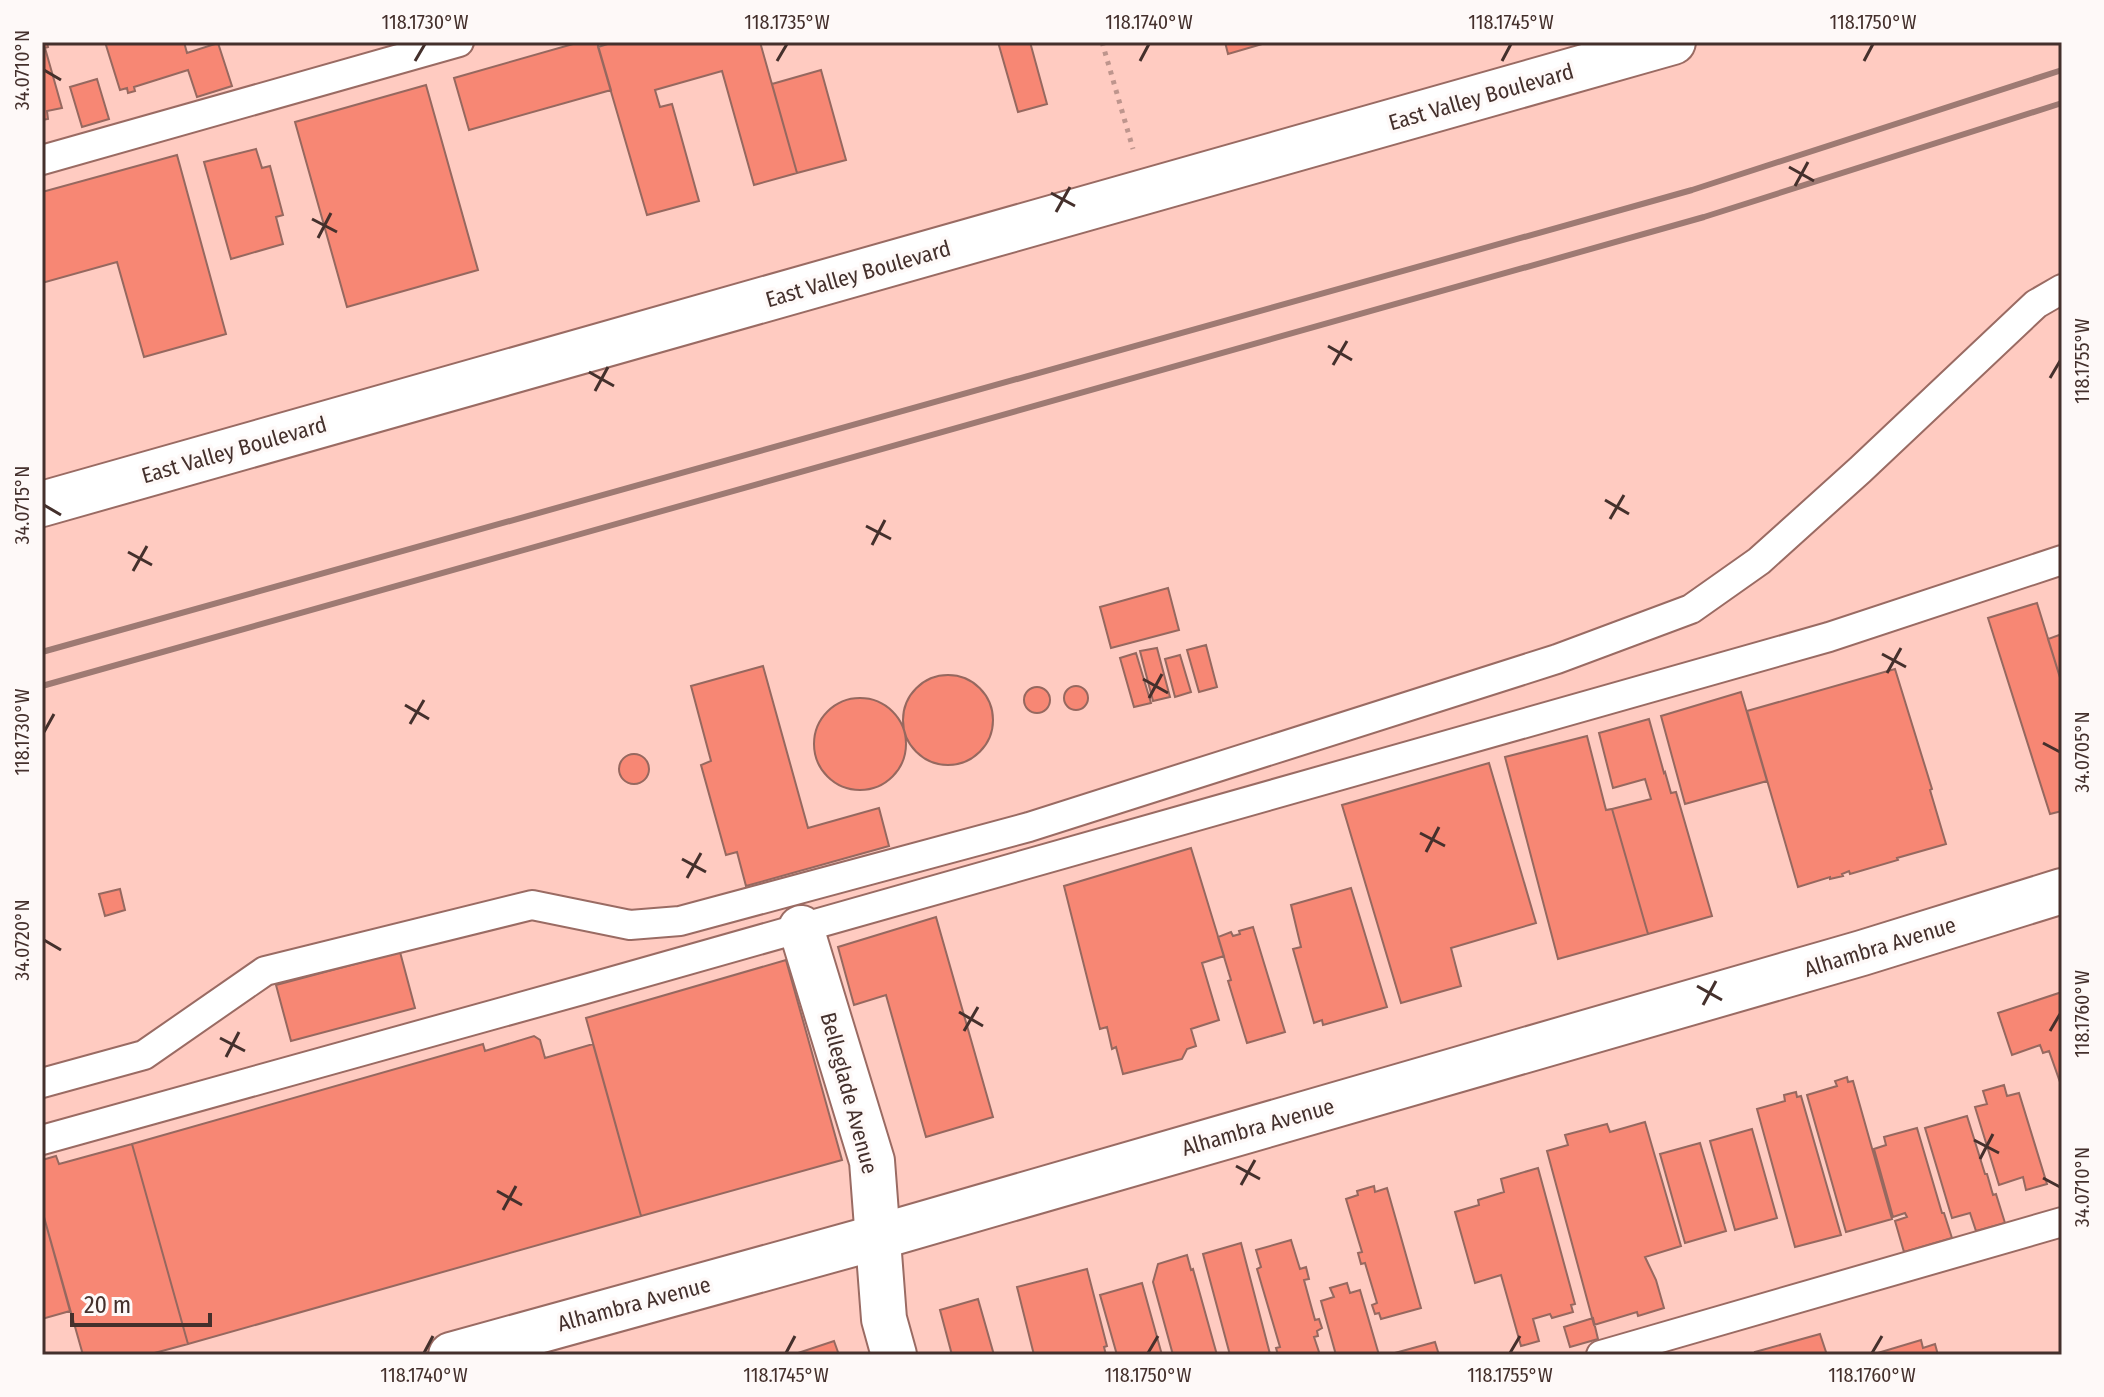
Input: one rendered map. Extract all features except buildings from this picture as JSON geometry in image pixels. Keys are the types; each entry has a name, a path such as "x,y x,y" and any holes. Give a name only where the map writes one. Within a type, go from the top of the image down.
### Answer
{"main road":[{"name":"East Valley Boulevard","path":"42,504 1673,42"},
{"name":"Alhambra Avenue","path":"451,1355 878,1237 1847,958 2062,891"},
{"name":"Belleglade Avenue","path":"801,928 872,1161 884,1319 894,1355"}],"lane":[{"path":"42,160 459,42"},
{"path":"42,1083 144,1055 265,971 532,905 630,925 680,921 1029,827 1557,659 1691,609 1759,561 2036,304 2062,289"},
{"path":"42,1140 1829,637 2062,560"},
{"path":"1601,1355 2062,1222"}],"path":[{"path":"1102,42 1146,193"}],"railway":[{"path":"42,652 1692,190 2062,70"},
{"path":"42,686 1704,217 2062,103"}]}
